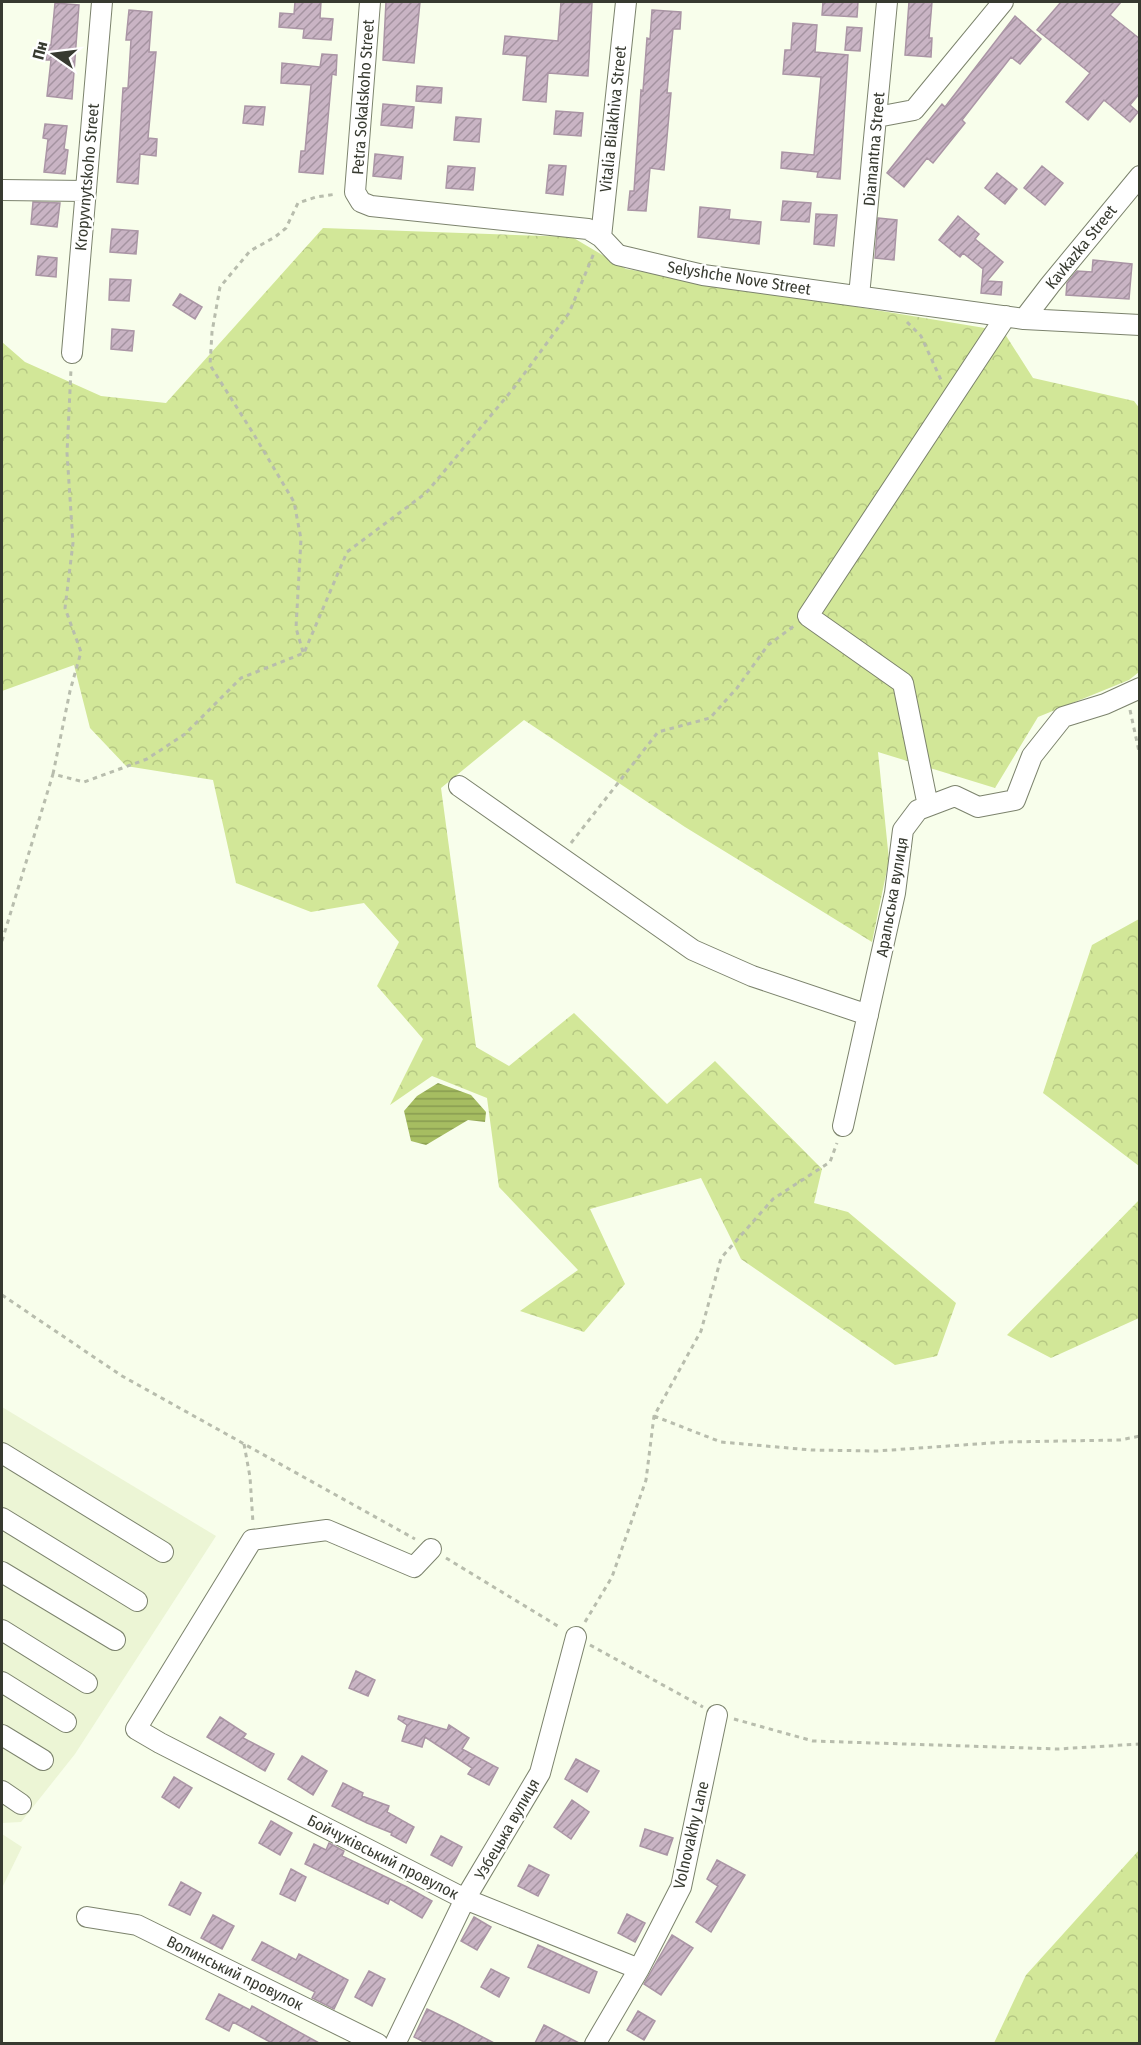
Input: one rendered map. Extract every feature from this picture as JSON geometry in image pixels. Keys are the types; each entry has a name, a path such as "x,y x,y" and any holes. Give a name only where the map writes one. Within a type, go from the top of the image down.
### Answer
{"street":[{"name":"Kropyvnytskoho Street","path":"72,353 102,2"},
{"name":"Petra Sokalskoho Street","path":"356,192 370,2"},
{"name":"Vitalia Bilakhiva Street","path":"600,237 626,2"},
{"name":"Diamantna Street","path":"860,297 887,2"},
{"path":"877,117 914,110 1002,2"},
{"name":"Kavkazka Street","path":"808,616 951,400 1015,318 1050,285 1140,176"},
{"path":"2,190 86,191"},
{"name":"Selyshche Nove Street","path":"356,192 362,202 371,206 588,229 600,237 618,255 704,275 1015,318 1140,325"},
{"path":"808,616 903,683 928,806"},
{"name":"Аральська вулиця","path":"843,1126 895,893 903,830 918,810 955,796 978,807 1015,800 1032,756 1063,717 1105,704 1133,691"},
{"path":"459,786 693,950 752,976 868,1015"},
{"path":"2,1453 163,1552"},
{"path":"2,1518 137,1601"},
{"path":"252,1539 327,1530 414,1567 431,1549"},
{"name":"Бойчуківський провулок","path":"252,1539 136,1729 465,1899 639,1969"},
{"path":"2,1572 115,1640"},
{"path":"2,1630 87,1683"},
{"name":"Узбецька вулиця","path":"395,2043 465,1899 540,1773 576,1636"},
{"path":"2,1682 66,1722"},
{"name":"Volnovakhy Lane","path":"595,2043 639,1969 681,1887 717,1715"},
{"path":"2,1735 43,1760"},
{"path":"2,1791 21,1804"},
{"name":"Волинський провулок","path":"87,1917 137,1925 378,2043"}],"path":[{"path":"304,653 296,628 302,539 294,502 210,365 212,332 220,287 250,251 286,228 298,203 316,197 356,192"},
{"path":"53,774 84,783 147,759 185,734 241,678 304,653 347,552 426,493 513,389 569,313 600,237"},
{"path":"888,300 921,336 951,400"},
{"path":"2,941 53,774 81,652 65,608 73,543 67,453 72,353"},
{"path":"561,857 658,732 710,718 737,688 768,645 808,616"},
{"path":"1133,691 1140,756"},
{"path":"576,1636 612,1577 646,1480 654,1416 701,1331 721,1258 773,1199 830,1162 843,1126"},
{"path":"2,1295 122,1376 431,1549 576,1636 717,1715 813,1741 1058,1749 1140,1744"},
{"path":"654,1416 721,1442 811,1450 877,1450 1005,1442 1120,1440 1140,1436"},
{"path":"244,1444 253,1510 252,1539"}],"shaded area":[{"path":"438,1083 471,1095 486,1112 485,1122 468,1120 426,1145 411,1141 404,1111 417,1096"},
{"path":"2,1407 216,1536 75,1754 21,1822 2,1823"},
{"path":"2,1834 22,1847 2,1888"}],"green space":[{"path":"323,228 572,237 626,269 1003,331 1033,378 1134,401 1140,409 1139,672 1129,680 1038,717 995,788 878,752 889,860 872,942 685,827 524,720 441,788 476,1047 509,1066 574,1013 667,1104 715,1061 822,1169 814,1203 848,1212 956,1303 937,1356 895,1365 741,1259 701,1178 590,1209 625,1284 584,1332 520,1311 578,1270 499,1187 487,1098 432,1076 390,1105 423,1039 377,986 399,942 364,903 311,912 236,883 213,780 126,766 90,728 74,665 2,691 2,342 25,362 101,396 166,403"},
{"path":"1139,919 1139,1166 1043,1093 1092,945"},
{"path":"1139,1200 1139,1318 1051,1358 1007,1335"},
{"path":"1139,1850 1139,2043 994,2043 1026,1975"}],"building":[{"path":"295,2 321,2 320,18 333,19 331,40 303,38 304,29 279,27 280,13 294,14"},
{"path":"386,2 420,2 414,63 383,60"},
{"path":"561,2 592,3 588,76 548,73 546,102 523,100 527,56 503,54 505,36 558,41"},
{"path":"823,2 858,2 857,17 822,15"},
{"path":"909,2 932,2 929,38 932,38 931,57 905,55"},
{"path":"1061,2 1121,2 1110,15 1140,39 1140,93 1130,105 1138,112 1130,122 1104,100 1088,120 1066,102 1090,73 1037,30"},
{"path":"55,3 79,5 72,99 47,96 51,60 46,60 47,45 51,45"},
{"path":"129,10 152,12 149,52 156,52 148,138 157,139 156,156 140,154 138,184 117,182 123,88 128,88 131,40 126,40"},
{"path":"652,10 681,12 680,29 673,29 667,93 671,93 664,170 650,168 646,211 628,210 630,191 634,191 641,90 643,91 647,38 650,39"},
{"path":"1015,16 1041,39 1020,64 1011,57 962,120 965,123 933,163 927,158 904,187 887,173 942,104 945,107"},
{"path":"793,23 817,25 815,52 848,55 840,179 817,177 818,172 781,168 782,152 814,155 821,77 783,74 785,50 791,50"},
{"path":"847,27 862,28 860,51 845,50"},
{"path":"322,54 337,55 336,75 332,74 323,174 299,172 301,151 305,151 311,85 281,83 282,63 320,67"},
{"path":"417,86 442,88 441,103 416,101"},
{"path":"383,104 414,107 412,128 381,125"},
{"path":"245,106 265,107 263,125 243,123"},
{"path":"556,111 583,113 581,136 554,134"},
{"path":"456,117 481,119 479,142 454,140"},
{"path":"45,124 67,126 64,149 68,150 65,174 44,172 48,139 43,138"},
{"path":"375,154 403,157 401,179 373,176"},
{"path":"549,165 566,166 563,195 546,193"},
{"path":"448,166 475,168 473,190 446,188"},
{"path":"1042,166 1063,183 1045,205 1024,188"},
{"path":"997,173 1017,189 1005,204 985,188"},
{"path":"783,201 811,203 809,222 781,220"},
{"path":"33,202 60,203 57,227 31,224"},
{"path":"700,207 730,210 729,219 761,222 759,244 698,237"},
{"path":"816,214 837,215 834,246 814,244"},
{"path":"958,216 979,234 975,239 1003,262 987,281 1002,282 1001,295 981,293 983,269 963,253 960,257 939,240"},
{"path":"878,218 897,220 894,260 875,258"},
{"path":"112,229 138,231 136,254 110,252"},
{"path":"38,256 57,258 56,277 36,275"},
{"path":"1093,260 1132,264 1129,299 1066,295 1067,283 1077,271 1092,272"},
{"path":"110,279 131,280 129,301 109,300"},
{"path":"180,294 202,307 195,319 173,305"},
{"path":"112,329 134,331 132,351 111,349"},
{"path":"356,1671 375,1680 368,1696 349,1688"},
{"path":"399,1716 447,1730 449,1725 469,1738 462,1749 498,1768 489,1785 468,1774 472,1768 425,1737 422,1747 402,1741 407,1725 398,1719"},
{"path":"220,1717 246,1734 243,1738 274,1754 265,1771 207,1737"},
{"path":"302,1756 327,1771 313,1795 288,1779"},
{"path":"576,1759 599,1771 587,1792 565,1779"},
{"path":"174,1777 192,1788 179,1808 162,1797"},
{"path":"343,1783 363,1793 362,1796 389,1806 387,1812 414,1827 406,1843 391,1835 392,1833 332,1806"},
{"path":"572,1800 589,1812 571,1839 554,1827"},
{"path":"271,1821 292,1833 280,1855 259,1843"},
{"path":"645,1829 673,1838 667,1855 640,1846"},
{"path":"441,1836 462,1847 452,1866 431,1855"},
{"path":"329,1843 344,1851 342,1856 432,1901 422,1918 390,1899 388,1904 305,1864 314,1844 326,1850"},
{"path":"717,1860 745,1875 711,1932 696,1922 718,1886 707,1879"},
{"path":"529,1865 549,1875 538,1896 518,1886"},
{"path":"291,1869 306,1877 295,1901 280,1894"},
{"path":"181,1882 201,1893 190,1915 169,1905"},
{"path":"627,1914 645,1923 635,1942 618,1933"},
{"path":"213,1915 234,1926 222,1949 201,1938"},
{"path":"474,1917 491,1927 477,1950 461,1941"},
{"path":"672,1935 693,1948 661,1995 644,1984"},
{"path":"262,1942 296,1960 299,1954 348,1980 334,2009 312,1998 315,1992 252,1960"},
{"path":"538,1945 597,1972 589,1993 528,1967"},
{"path":"491,1969 509,1978 499,1997 481,1987"},
{"path":"369,1971 385,1979 372,2006 355,1997"},
{"path":"219,1994 250,2010 252,2006 319,2043 272,2043 233,2022 229,2031 206,2019"},
{"path":"427,2009 494,2043 426,2043 414,2037"},
{"path":"638,2011 655,2021 644,2040 627,2030"},
{"path":"544,2025 579,2043 535,2043"}]}
